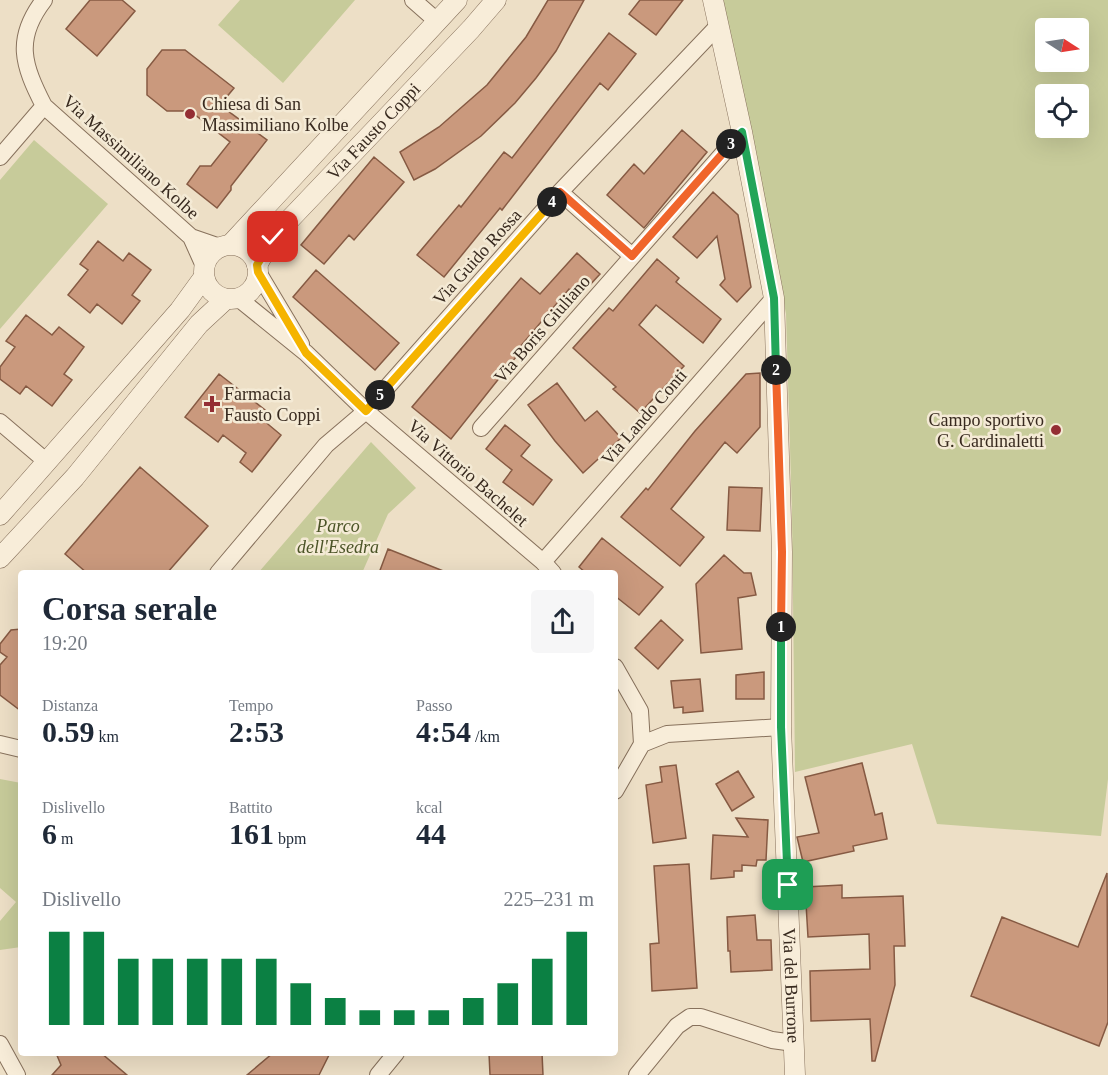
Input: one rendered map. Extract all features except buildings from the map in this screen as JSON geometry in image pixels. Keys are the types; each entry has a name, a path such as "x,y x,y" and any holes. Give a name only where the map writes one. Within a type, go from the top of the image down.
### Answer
{"street":[{"path":"0,157 44,106 24,61 24,37 33,15 44,0"},
{"path":"413,0 438,22"},
{"name":"Via Fausto Coppi","path":"0,515 180,310 204,272 213,251 226,245 457,0"},
{"name":"Via Fausto Coppi","path":"0,558 75,477 199,324 232,298 252,289 258,269 273,237 496,0"},
{"name":"Via del Burrone","path":"713,0 742,132 774,298 782,552 781,727 795,1075"},
{"name":"Via Guido Rossa","path":"221,570 326,445 366,411 560,192 718,26"},
{"name":"Via Massimiliano Kolbe","path":"44,106 191,237 204,272"},
{"name":"Via Boris Giuliano","path":"481,428 742,132"},
{"path":"560,192 632,256"},
{"name":"Via Massimiliano Kolbe","path":"191,237 226,245"},
{"path":"226,245 248,250 258,269"},
{"name":"Via Vittorio Bachelet","path":"258,269 306,353"},
{"path":"204,272 212,291 232,298"},
{"name":"Via Vittorio Bachelet","path":"232,298 306,353 366,411 548,568"},
{"name":"Via Lando Conti","path":"548,568 774,298"},
{"path":"0,422 46,462"},
{"path":"618,671 640,711 642,744 618,786"},
{"path":"642,744 667,734 781,727"},
{"path":"0,744 18,748"},
{"path":"638,1075 676,1026 690,1017 701,1017 772,1040 794,1043"},
{"path":"0,1044 17,1075"},
{"path":"378,1075 394,1056"}],"green space":[{"path":"240,0 355,0 283,83 218,25"},
{"path":"723,0 1108,0 1108,779 1101,836 937,824 912,744 795,772 792,514 786,314 760,174"},
{"path":"34,140 108,204 0,329 0,180"},
{"name":"Parco dell'Esedra","path":"371,442 416,488 388,514 363,570 261,570"},
{"path":"0,779 18,782 18,947 0,950 0,921 16,902 0,888"}],"place":[{"name":"Chiesa di San Massimiliano Kolbe","path":"190,114"},
{"name":"Farmacia Fausto Coppi","path":"212,404"},
{"name":"Campo sportivo G. Cardinaletti","path":"1056,430"}],"route":[{"path":"273,237 257,265 258,272 306,353 366,411 560,192 632,256 742,132 774,298 782,552 781,727 788,885"}]}
